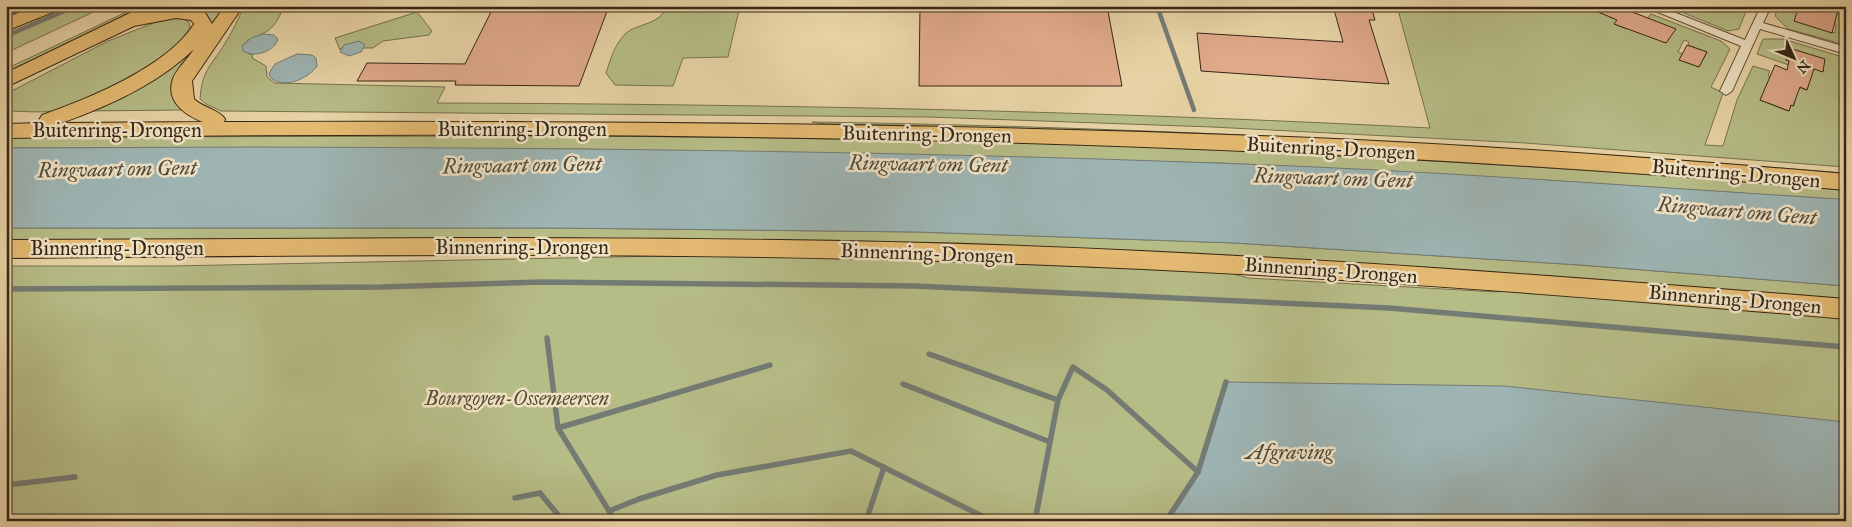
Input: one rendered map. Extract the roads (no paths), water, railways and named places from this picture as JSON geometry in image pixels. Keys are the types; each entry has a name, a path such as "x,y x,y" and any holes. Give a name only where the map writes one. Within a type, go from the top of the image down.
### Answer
{"highway":[{"path":"6,25 51,6"},
{"path":"6,65 127,14 161,6"},
{"path":"215,119 197,112 188,105 183,99 181,91 182,81 234,6"},
{"path":"6,81 127,14 182,12 197,15 204,24 189,45 160,67 92,103 49,120"},
{"path":"6,120 215,119 404,122 438,129"},
{"name":"Buitenring-Drongen","path":"6,131 438,129 914,133 1212,142 1469,155 1846,182"},
{"name":"Binnenring-Drongen","path":"6,249 666,247 906,251 1267,266 1589,287 1846,309"},
{"path":"6,259 23,259 99,248"}],"street":[{"path":"1648,6 1748,44"},
{"path":"1726,91 1766,6"},
{"path":"1757,25 1846,51"}],"water":[{"path":"263,34 274,35 278,39 276,44 258,54 243,51 242,46 251,38"},
{"path":"359,41 365,45 361,52 349,56 340,52 344,45"},
{"path":"297,54 312,55 316,58 317,66 313,71 302,79 288,83 275,81 270,77 269,73 275,64"},
{"name":"Ringvaart om Gent","path":"253,147 735,151 1097,159 1372,170 1838,199 1846,200 1846,286 1580,265 1235,243 918,232 556,228 6,228 6,148"},
{"name":"Afgraving","path":"1226,382 1504,386 1846,422 1846,521 1166,521 1198,472"}],"waterway":[{"path":"6,16 30,6"},
{"path":"6,36 76,6"},
{"path":"1157,6 1194,110"},
{"path":"6,289 382,287 540,282 914,286 1389,308 1846,347"},
{"path":"547,338 558,428"},
{"path":"929,354 1058,400"},
{"path":"558,428 770,365"},
{"path":"1058,400 1073,367 1107,390 1198,472"},
{"path":"1198,472 1226,382"},
{"path":"903,384 1050,442"},
{"path":"1035,521 1058,400"},
{"path":"558,428 609,511"},
{"path":"609,511 639,499 717,475 851,451 884,467"},
{"path":"866,521 884,467"},
{"path":"884,467 992,521"},
{"path":"1166,521 1198,472"},
{"path":"6,485 75,477"},
{"path":"515,498 540,493 563,521"},
{"path":"609,511 615,521"}],"park label":[{"name":"Bourgoyen-Ossemeersen","path":"517,398"}]}
